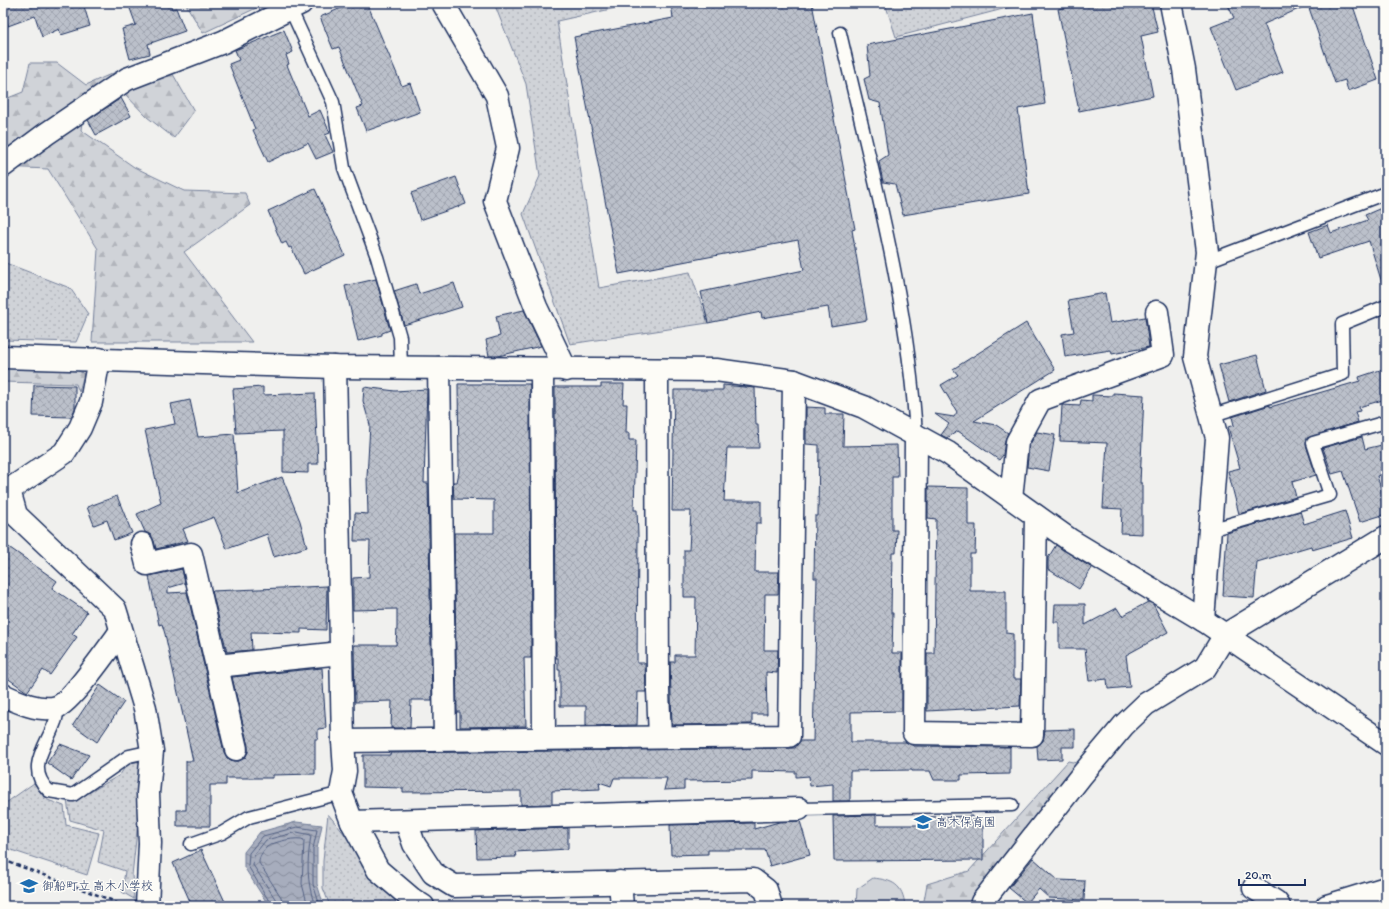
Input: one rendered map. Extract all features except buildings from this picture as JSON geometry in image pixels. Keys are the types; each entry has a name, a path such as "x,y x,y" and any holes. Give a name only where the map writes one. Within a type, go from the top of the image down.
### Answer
{"street":[{"path":"443,3 497,96 508,148 495,201 536,307 566,370"},
{"path":"1171,3 1184,69 1207,252 1195,357 1210,416 1218,438 1203,620"},
{"path":"3,166 46,134 127,78 222,42 296,6"},
{"path":"1011,498 1017,442 1040,400 1163,355 1157,312"},
{"path":"3,357 335,367 542,370 716,370 794,381 864,407 948,453 1070,540 1203,620 1386,744"},
{"path":"99,359 91,402 80,428 64,453 6,492 16,515 115,609 145,708 152,751 148,793 150,843 147,906"},
{"path":"335,367 343,741 345,771 341,793 352,822 378,870 413,904"},
{"path":"439,368 445,739"},
{"path":"542,370 544,738"},
{"path":"657,370 658,691 660,737"},
{"path":"343,741 790,736 794,381"},
{"path":"916,436 914,733 1032,735 1036,516"},
{"path":"981,906 982,902 1081,776 1124,724 1146,704 1204,668 1225,635 1386,536"},
{"path":"142,544 147,564 191,554 236,749"},
{"path":"3,695 37,707 57,707 71,694 121,631"},
{"path":"217,666 341,652"},
{"path":"352,822 799,809"},
{"path":"406,821 414,844 433,872 454,886 753,880 766,890 771,906"},
{"path":"620,882 622,906"},
{"path":"1254,888 1276,902 1278,906"},
{"path":"1327,906 1386,888"}],"lane":[{"path":"296,6 333,102 344,168 377,257 400,337 401,368"},
{"path":"840,33 889,246 914,386 916,436"},
{"path":"1205,262 1386,193"},
{"path":"1210,416 1343,374 1342,324 1386,306"},
{"path":"1210,530 1330,495 1313,443 1386,422"},
{"path":"57,707 56,720 39,759 37,770 38,776 49,791 73,795 129,756 152,751"},
{"path":"191,844 222,833 249,817 341,793"},
{"path":"799,809 1012,805"}],"path":[{"path":"3,860 111,900 122,906"}],"green space":[{"path":"185,3 267,3 203,33"},
{"path":"494,3 638,3 557,21 599,288 690,272 708,323 570,344 523,214 540,176 526,84"},
{"path":"885,3 1026,3 896,37"},
{"path":"143,60 170,69 194,111 174,138 147,117 124,93 84,107 81,130 134,167 184,191 245,193 250,205 184,252 252,342 92,342 98,249 48,169 3,167 3,100 23,92 30,63 57,63 86,85"},
{"path":"3,262 70,288 88,314 76,342 3,340"},
{"path":"3,367 77,370 84,374 79,392 76,384 3,382"},
{"path":"145,760 132,875 134,899 122,892 125,871 98,862 104,830 70,820 67,800 78,799 120,775 127,764"},
{"path":"1068,761 1082,764 974,906 923,906 927,884 969,871"},
{"path":"34,783 45,799 64,806 66,825 99,833 87,875 8,849 3,840 3,805"},
{"path":"328,814 399,901 397,906 330,906 323,888 323,861"},
{"path":"873,878 886,880 895,884 902,893 905,906 856,906 857,889"}],"water":[{"path":"296,822 322,825 317,849 317,884 324,906 269,906 244,867 244,852 260,832"}],"place":[{"name":"高木保育園","path":"923,822"},
{"name":"御船町立 高木小学校","path":"29,886"}]}
